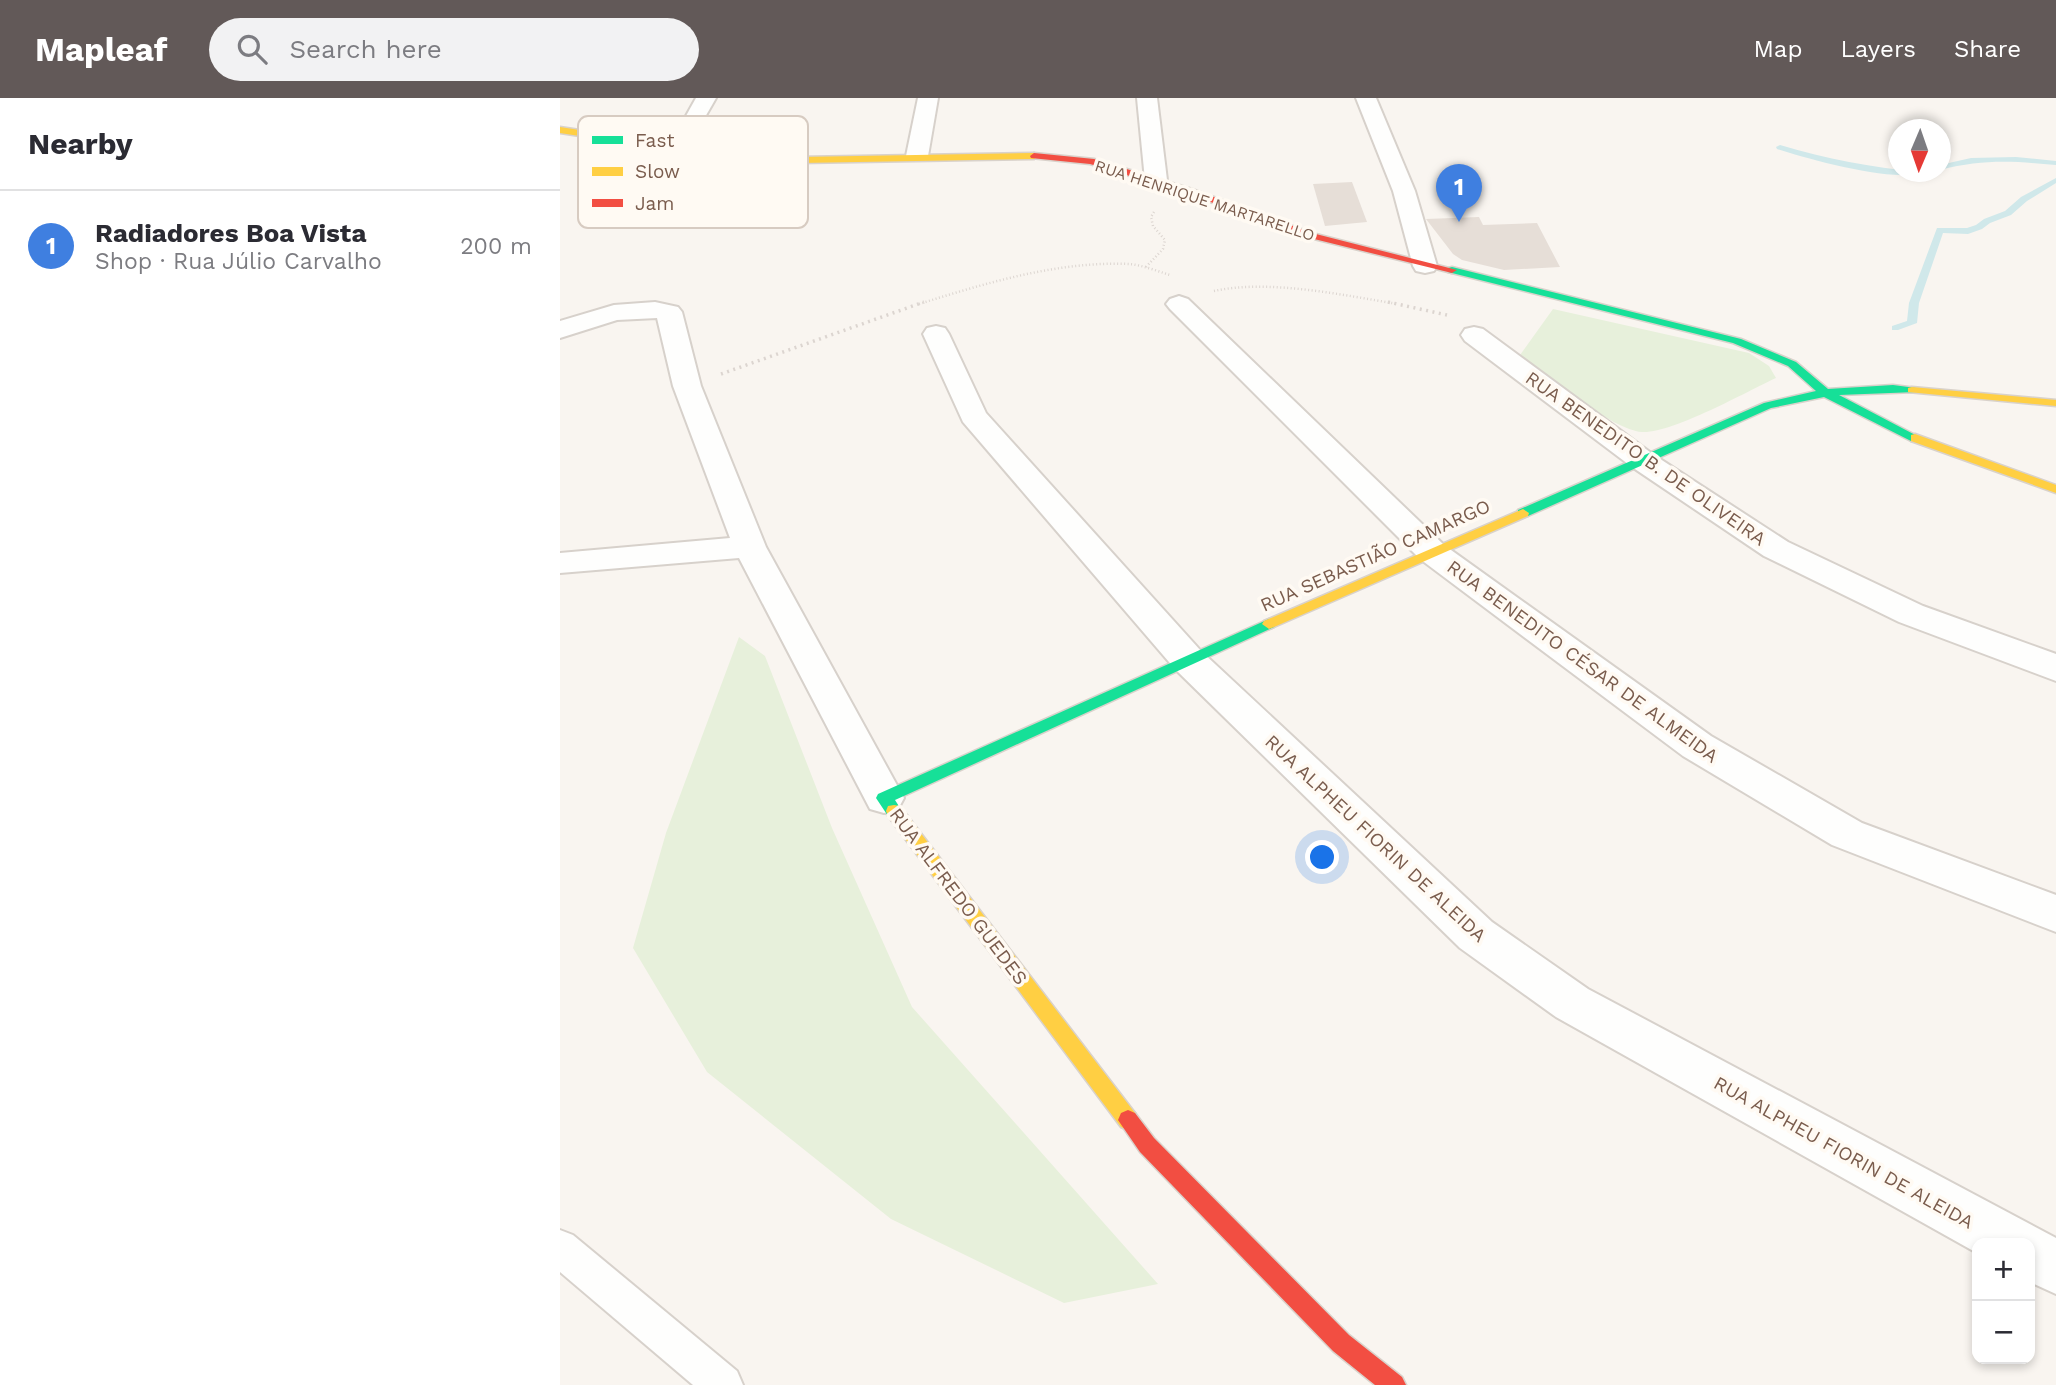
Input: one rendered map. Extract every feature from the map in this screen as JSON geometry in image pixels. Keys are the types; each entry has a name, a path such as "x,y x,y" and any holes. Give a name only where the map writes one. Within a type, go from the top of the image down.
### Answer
{"street":[{"path":"696,116 706,98"},
{"path":"917,156 928,98"},
{"path":"1147,98 1156,180"},
{"path":"1366,98 1404,191 1425,266"},
{"name":"RUA HENRIQUE MARTARELLO","path":"560,130 578,133"},
{"name":"RUA HENRIQUE MARTARELLO","path":"808,160 1020,155 1091,161 1189,191 1309,235 1425,266 1737,341 1792,364 1825,393 1919,440 2056,489"},
{"name":"RUA BENEDITO CÉSAR DE ALMEIDA","path":"1179,304 1432,552 1697,746 1847,834 2056,914"},
{"name":"RUA ALFREDO GUEDES","path":"560,330 626,309 653,307 669,312 687,386 750,547 884,798 1147,1145 1341,1343 1394,1385"},
{"name":"RUA ALPHEU FIORIN DE ALEIDA","path":"936,334 973,416 1188,660 1476,935 1572,1003 2003,1238"},
{"name":"RUA BENEDITO B. DE OLIVEIRA","path":"1474,335 1643,461 1776,549 1911,614 2056,668"},
{"name":"RUA SEBASTIÃO CAMARGO","path":"884,798 1188,660 1768,405 1825,393 1893,388 2056,403"},
{"path":"560,563 750,547"},
{"path":"2035,1256 2056,1267"}],"lane":[{"path":"560,1248 723,1385"}],"path":[{"path":"1145,267 1163,249 1165,240 1153,226 1152,213 1189,191"},
{"path":"687,386 902,307 1053,269 1111,263 1164,271 1179,285 1179,304 1234,286 1290,288 1380,301 1441,314 1466,322 1474,335"}],"green space":[{"path":"1553,309 1749,353 1769,366 1776,378 1709,411 1671,426 1642,432 1629,429 1597,412 1520,355"},
{"path":"739,637 765,656 832,828 912,1007 1158,1284 1064,1303 891,1219 707,1072 633,948 666,833"}],"building":[{"path":"1352,182 1367,222 1325,226 1313,184"},
{"path":"1479,217 1483,225 1537,223 1560,267 1504,270 1462,260 1453,254 1426,219"}],"waterway":[{"path":"1780,147 1809,157 1888,172"},
{"path":"1951,165 1971,160 2016,159 2056,163"},
{"path":"1895,328 1912,323 1914,303 1940,230 1968,231 1979,227 2008,213 2024,199 2056,180"}],"traffic: fast":[{"path":"1452,270 1737,341 1792,364 1825,393 1915,438"},
{"path":"1523,513 1768,405 1825,393 1893,388 1912,390"},
{"path":"894,811 884,798 1269,624"}],"traffic: slow":[{"path":"560,130 578,133"},
{"path":"808,160 1034,156"},
{"path":"1912,390 2056,403"},
{"path":"1915,438 2056,489"},
{"path":"1269,624 1523,513"},
{"path":"894,811 1128,1120"}],"traffic: jam":[{"path":"1034,156 1091,161 1189,191 1309,235 1452,270"},
{"path":"1128,1120 1147,1145 1341,1343 1394,1385"}],"place":[{"name":"Radiadores Boa Vista","path":"1459,222"}]}
